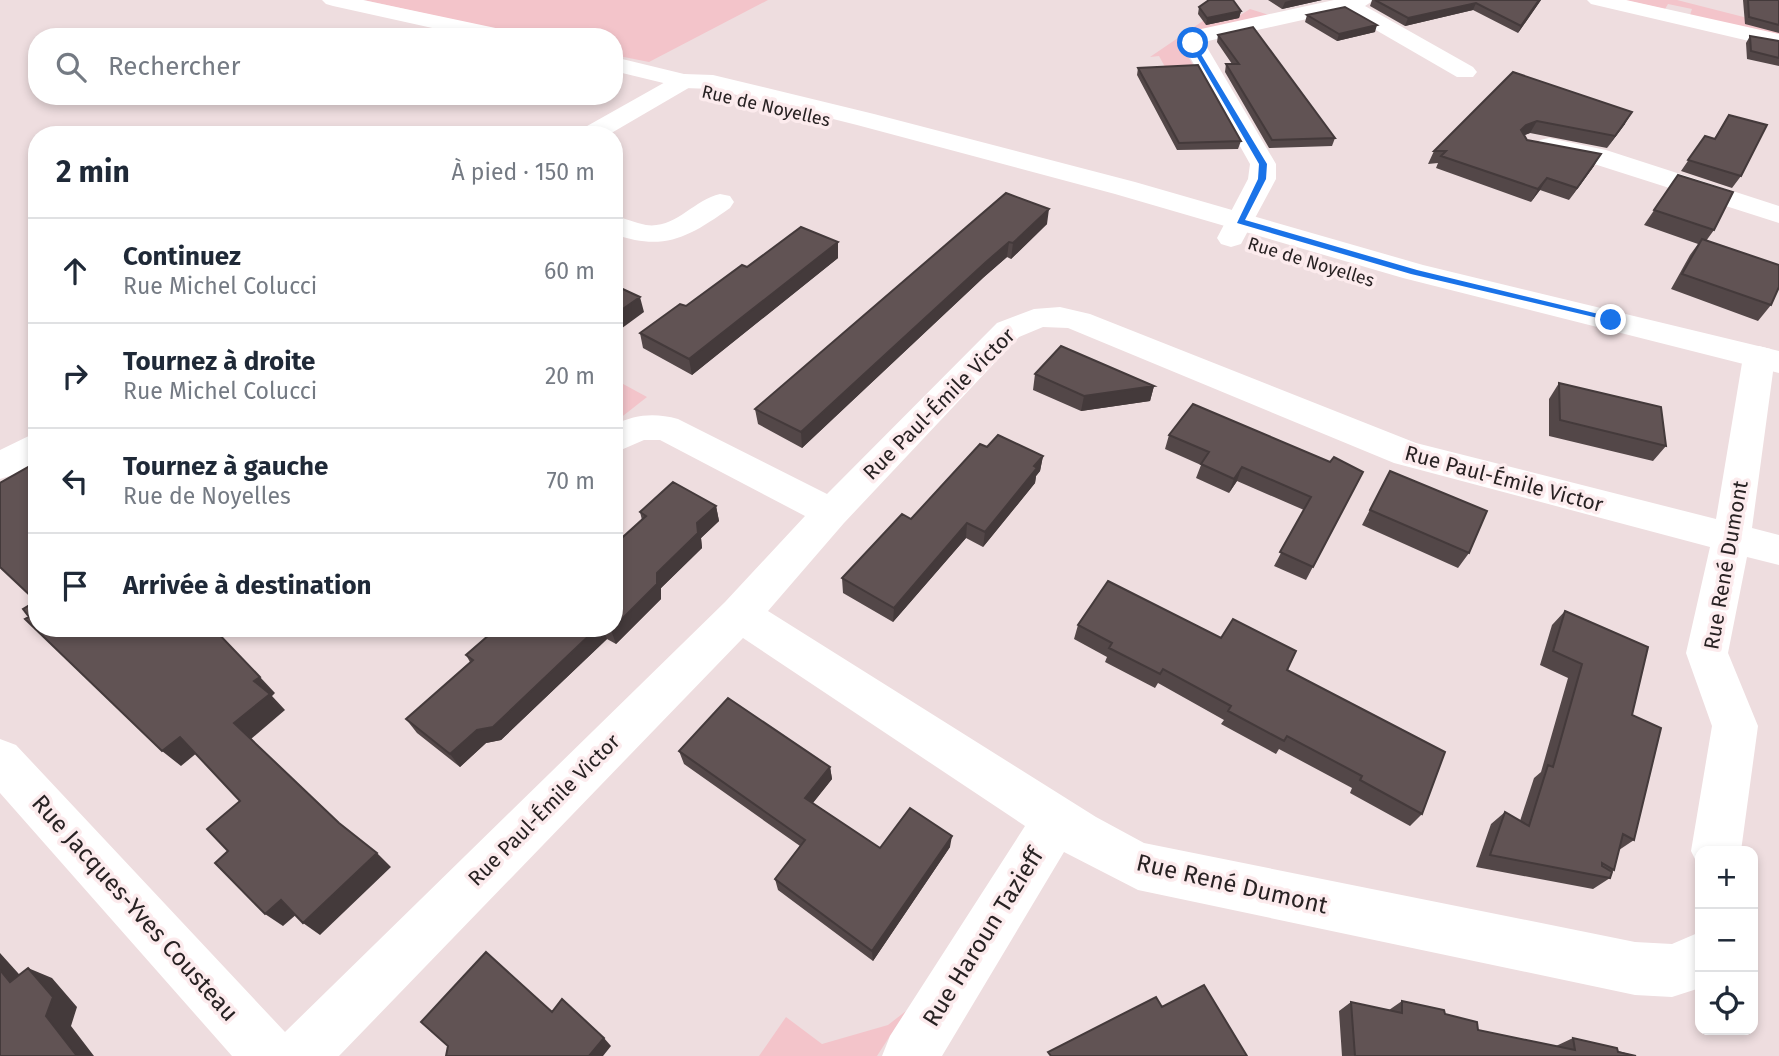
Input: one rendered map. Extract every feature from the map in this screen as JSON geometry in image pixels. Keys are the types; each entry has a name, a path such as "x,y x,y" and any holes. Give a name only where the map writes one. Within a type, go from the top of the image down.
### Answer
{"street":[{"path":"333,0 463,28"},
{"path":"1598,0 1779,41"},
{"path":"1235,230 1262,179 1263,164 1193,43 1200,36 1354,2 1465,72"},
{"name":"Rue de Noyelles","path":"623,66 684,81 701,92 872,132 1235,230 1411,292 1769,371"},
{"path":"605,126 684,81"},
{"path":"1530,144 1585,153 1779,215"},
{"path":"623,226 647,233 676,233 720,202"},
{"name":"Rue Paul-Émile Victor","path":"300,1056 740,614 831,513 1008,330 1036,317 1051,316 1079,321 1407,454 1779,550"},
{"name":"Rue René Dumont","path":"1717,846 1735,726 1731,710 1712,672 1707,653 1769,371"},
{"path":"623,435 639,427 666,428 831,513"},
{"path":"0,466 28,450"},
{"name":"Rue René Dumont","path":"740,614 1108,852 1138,866 1647,971 1683,970 1695,964"},
{"name":"Rue Jacques-Yves Cousteau","path":"0,761 269,1056"},
{"name":"Rue Haroun Tazieff","path":"909,1056 1057,818"}],"shaded area":[{"path":"364,0 768,0 649,62 623,57 623,28 491,28"},
{"path":"1625,0 1677,0 1779,26 1779,37 1690,15 1692,9 1668,4 1665,9"},
{"path":"1250,9 1269,15 1196,31 1185,36 1182,47 1198,73 1169,74 1159,56 1150,57 1219,10 1239,16"},
{"path":"623,384 647,397 623,416"},
{"path":"906,1011 877,1056 759,1056 786,1017 822,1044 888,1025"}],"building":[{"path":"1209,0 1233,0 1241,11 1207,18 1199,7"},
{"path":"1375,0 1539,0 1521,26 1476,3 1408,18"},
{"path":"1748,0 1779,0 1779,25 1749,17"},
{"path":"1345,7 1377,25 1339,34 1307,15"},
{"path":"1253,27 1335,138 1272,140 1226,64 1239,64 1218,35"},
{"path":"1750,36 1779,41 1779,58 1751,51"},
{"path":"1198,65 1241,141 1179,143 1138,68"},
{"path":"1513,72 1632,112 1615,136 1537,121 1521,130 1527,140 1601,154 1577,188 1547,178 1538,189 1441,156 1446,151 1434,151"},
{"path":"1729,115 1767,125 1741,176 1688,160 1705,136 1715,139"},
{"path":"1678,175 1733,192 1714,230 1654,210"},
{"path":"1006,193 1049,209 1013,243 1009,242 986,262 801,432 755,409"},
{"path":"801,227 838,242 689,359 640,333 680,304 686,306 742,265 747,267"},
{"path":"1702,239 1779,265 1779,287 1771,305 1682,274"},
{"path":"623,289 640,297 623,309"},
{"path":"1061,346 1154,386 1084,396 1035,374"},
{"path":"1559,383 1661,407 1666,446 1560,420"},
{"path":"1193,404 1330,462 1334,457 1363,472 1313,567 1280,552 1311,497 1242,467 1234,479 1201,464 1209,452 1169,435"},
{"path":"998,435 1043,456 1034,466 1037,468 985,532 967,523 894,608 842,578 902,514 911,519 980,444 987,447"},
{"path":"28,467 28,593 0,567 0,483"},
{"path":"1390,471 1487,511 1469,553 1370,510"},
{"path":"673,482 716,506 697,523 698,533 657,573 657,584 623,618 623,537 646,516 640,512"},
{"path":"1108,581 1221,638 1233,619 1296,651 1287,670 1445,752 1422,814 1360,780 1362,776 1287,736 1284,741 1228,711 1231,706 1163,669 1160,674 1109,648 1112,643 1078,625"},
{"path":"1565,611 1648,647 1632,715 1661,728 1634,840 1623,834 1614,870 1602,863 1602,866 1612,872 1610,878 1490,855 1505,812 1529,826 1548,765 1553,767 1582,664 1553,651"},
{"path":"44,637 222,637 260,677 254,681 270,694 234,723 339,823 377,853 303,923 281,900 265,914 215,863 228,851 207,829 240,801 180,737 162,751"},
{"path":"487,637 588,637 493,727 477,730 450,754 406,719 473,660 466,655"},
{"path":"728,698 830,767 805,798 880,848 910,808 952,836 872,951 775,879 805,840 679,751"},
{"path":"486,952 552,1012 562,999 604,1038 589,1056 446,1056 448,1046 421,1022"},
{"path":"28,968 53,997 46,1016 77,1056 0,1056 0,970 10,982"},
{"path":"1204,985 1247,1056 1051,1056 1048,1052 1156,997 1162,1007"},
{"path":"1402,1001 1444,1010 1445,1014 1477,1022 1478,1030 1575,1050 1573,1038 1617,1048 1618,1052 1636,1056 1355,1056 1351,1002 1402,1013"}],"route":[{"path":"1193,43 1263,164 1262,179 1240,222 1414,272 1611,320"}]}
